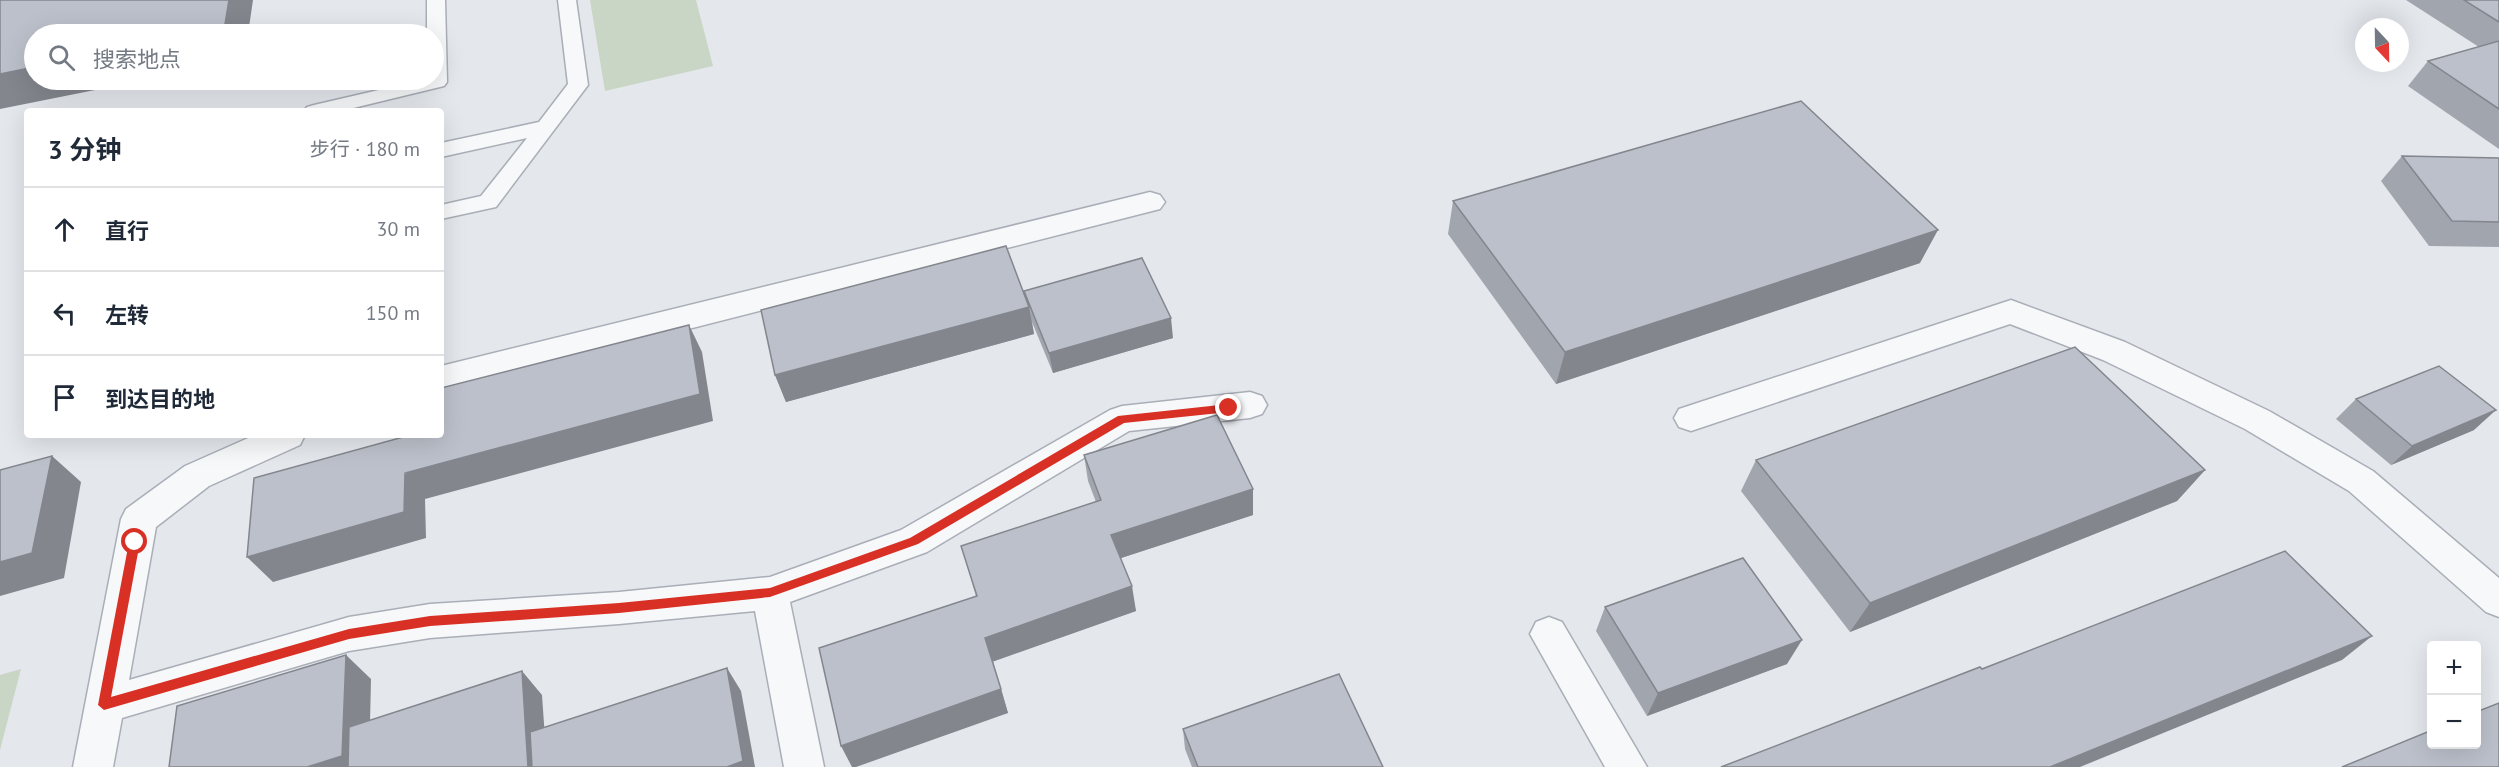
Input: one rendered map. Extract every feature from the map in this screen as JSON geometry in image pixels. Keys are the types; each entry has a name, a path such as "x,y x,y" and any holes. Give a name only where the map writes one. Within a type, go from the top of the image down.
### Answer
{"street":[{"path":"444,378 1150,202"},
{"path":"1690,418 2011,312 2114,351 2257,420 2361,481 2499,601"},
{"path":"104,705 349,634 430,621 619,608 770,593 914,541 1122,419 1250,405"},
{"path":"93,767 139,519 197,476 281,438"},
{"path":"770,593 804,767"},
{"path":"1549,634 1627,767"}],"lane":[{"path":"436,0 436,24"},
{"path":"444,211 488,202 578,85 567,0"},
{"path":"327,108 403,90"},
{"path":"444,149 546,127"}],"green space":[{"path":"590,0 696,0 713,66 605,91"},
{"path":"21,669 0,750 0,675"}],"building":[{"path":"0,0 229,0 225,24 24,24 24,69 0,74"},
{"path":"2464,0 2499,0 2499,22"},
{"path":"2499,41 2499,109 2428,61"},
{"path":"1801,101 1938,230 1565,352 1453,201"},
{"path":"2402,156 2499,158 2499,222 2452,221"},
{"path":"1006,246 1029,307 775,375 761,310"},
{"path":"1142,258 1171,318 1049,353 1024,291"},
{"path":"689,325 700,394 405,473 404,512 247,557 254,478 400,438 444,438 444,387"},
{"path":"2075,347 2205,470 1870,603 1756,460"},
{"path":"2439,366 2496,410 2412,446 2356,399"},
{"path":"1217,415 1253,489 1111,535 1132,586 985,638 1001,689 841,746 819,648 977,596 961,546 1101,500 1084,455"},
{"path":"52,456 32,553 0,562 0,470"},
{"path":"2285,551 2372,636 2050,767 1721,767 1980,667 1982,669"},
{"path":"1743,558 1802,640 1658,693 1605,607"},
{"path":"346,655 342,756 307,767 169,767 177,706"},
{"path":"727,668 743,761 727,767 532,767 530,732"},
{"path":"522,671 528,767 348,767 349,727"},
{"path":"1339,674 1383,767 1198,767 1183,729"},
{"path":"2499,703 2499,767 2342,767 2427,732 2427,749 2481,749 2481,710"}],"route":[{"path":"135,542 104,705 349,634 430,621 619,608 770,593 914,541 1122,419 1229,408"}]}
